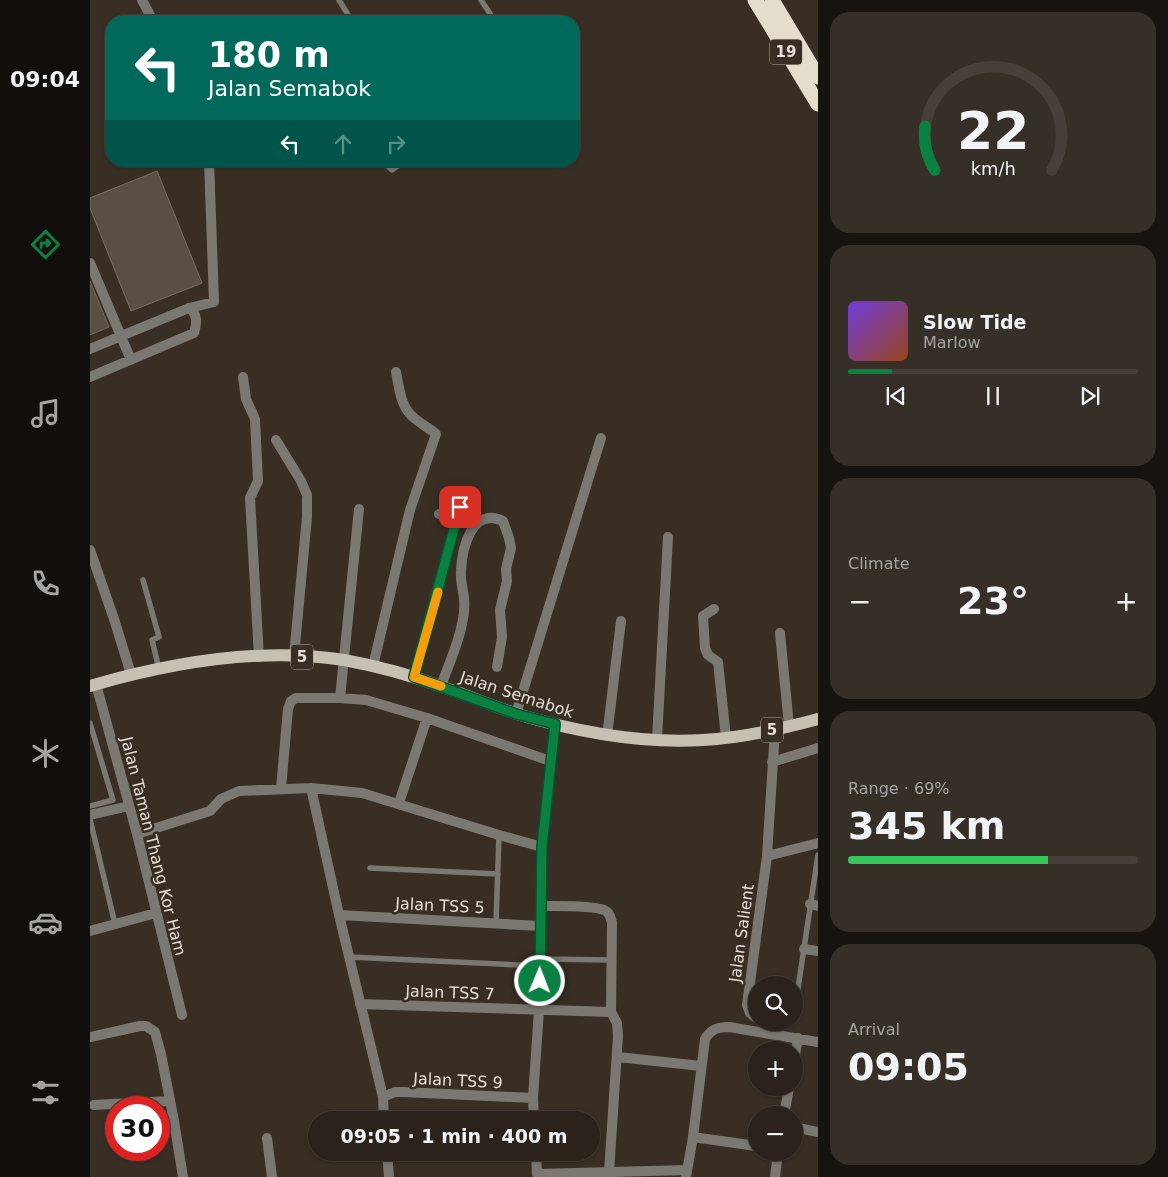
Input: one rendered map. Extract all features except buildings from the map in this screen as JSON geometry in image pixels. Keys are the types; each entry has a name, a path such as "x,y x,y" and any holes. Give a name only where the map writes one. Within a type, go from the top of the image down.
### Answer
{"highway":[{"name":"19","path":"755,0 818,104"},
{"name":"19","path":"772,0 818,77"}],"main road":[{"name":"Jalan Semabok","path":"93,685 131,674 219,660 294,656 345,661 372,666 414,677 516,714 607,736 657,740 703,740 775,730 818,719"}],"street":[{"path":"142,0 150,15"},
{"path":"90,349 189,308 214,302 209,167"},
{"path":"90,263 131,360"},
{"path":"90,377 194,333 196,318 193,311 189,308"},
{"path":"372,666 410,510 436,434 411,416 401,398 396,372"},
{"path":"243,377 246,399 255,419 258,481 250,498 259,657"},
{"path":"516,714 601,438"},
{"path":"276,440 301,481 306,495 307,517 294,656"},
{"path":"414,677 460,507"},
{"path":"340,698 359,510"},
{"path":"439,514 457,519"},
{"path":"441,686 462,626 464,596 461,572 466,544 476,523 482,518 489,517 503,521 509,538 510,548 506,569 507,582 500,610 502,637 497,666"},
{"path":"657,740 668,537"},
{"path":"90,550 131,674"},
{"path":"714,609 704,616 706,648 708,655 718,662 726,738"},
{"path":"607,736 621,621"},
{"path":"780,633 789,726"},
{"name":"Jalan Taman Thang Kor Ham","path":"93,685 137,834 182,1015"},
{"path":"281,788 288,709 296,698 366,700 427,718 550,761"},
{"path":"399,803 427,718"},
{"path":"534,1111 539,1010 542,847 555,724"},
{"name":"Jalan Salient","path":"751,976 767,856 775,730"},
{"path":"772,756 818,748"},
{"path":"312,788 339,915 383,1097 384,1111"},
{"path":"137,834 210,811 221,799 239,791 312,788 362,792 542,847"},
{"path":"90,817 129,806"},
{"path":"767,856 818,843"},
{"path":"541,906 605,910 610,915 612,922 611,1012 615,1017 618,1029 618,1057 609,1172"},
{"path":"90,931 156,913"},
{"name":"Jalan TSS 5","path":"339,915 540,926"},
{"path":"804,949 818,951"},
{"name":"Jalan TSS 7","path":"360,1004 611,1012"},
{"path":"90,1037 140,1026 151,1028 157,1037 169,1096"},
{"path":"536,1161 537,1176 609,1172 687,1174 705,1039 708,1034 721,1027 818,1042"},
{"path":"618,1057 701,1066"},
{"name":"Jalan TSS 9","path":"383,1097 395,1092 403,1092 533,1098"},
{"path":"170,1101 183,1177"},
{"path":"94,1105 105,1104"},
{"path":"803,1129 818,1132"},
{"path":"693,1137 748,1145"},
{"path":"267,1138 272,1177"},
{"path":"388,1161 389,1177"},
{"path":"775,1177 777,1161"}],"lane":[{"path":"339,0 348,15"},
{"path":"481,0 491,15"},
{"path":"143,580 159,637 152,640 160,669"},
{"path":"90,723 113,800 90,806"},
{"path":"90,817 115,924"},
{"path":"496,923 499,835"},
{"path":"800,976 814,905 818,855"},
{"path":"370,868 498,874"},
{"path":"349,957 540,963 612,960"}],"slow traffic":[{"path":"438,592 414,677 441,686"}],"route":[{"path":"460,507 414,677 516,714 555,724 542,847 540,981"}]}
